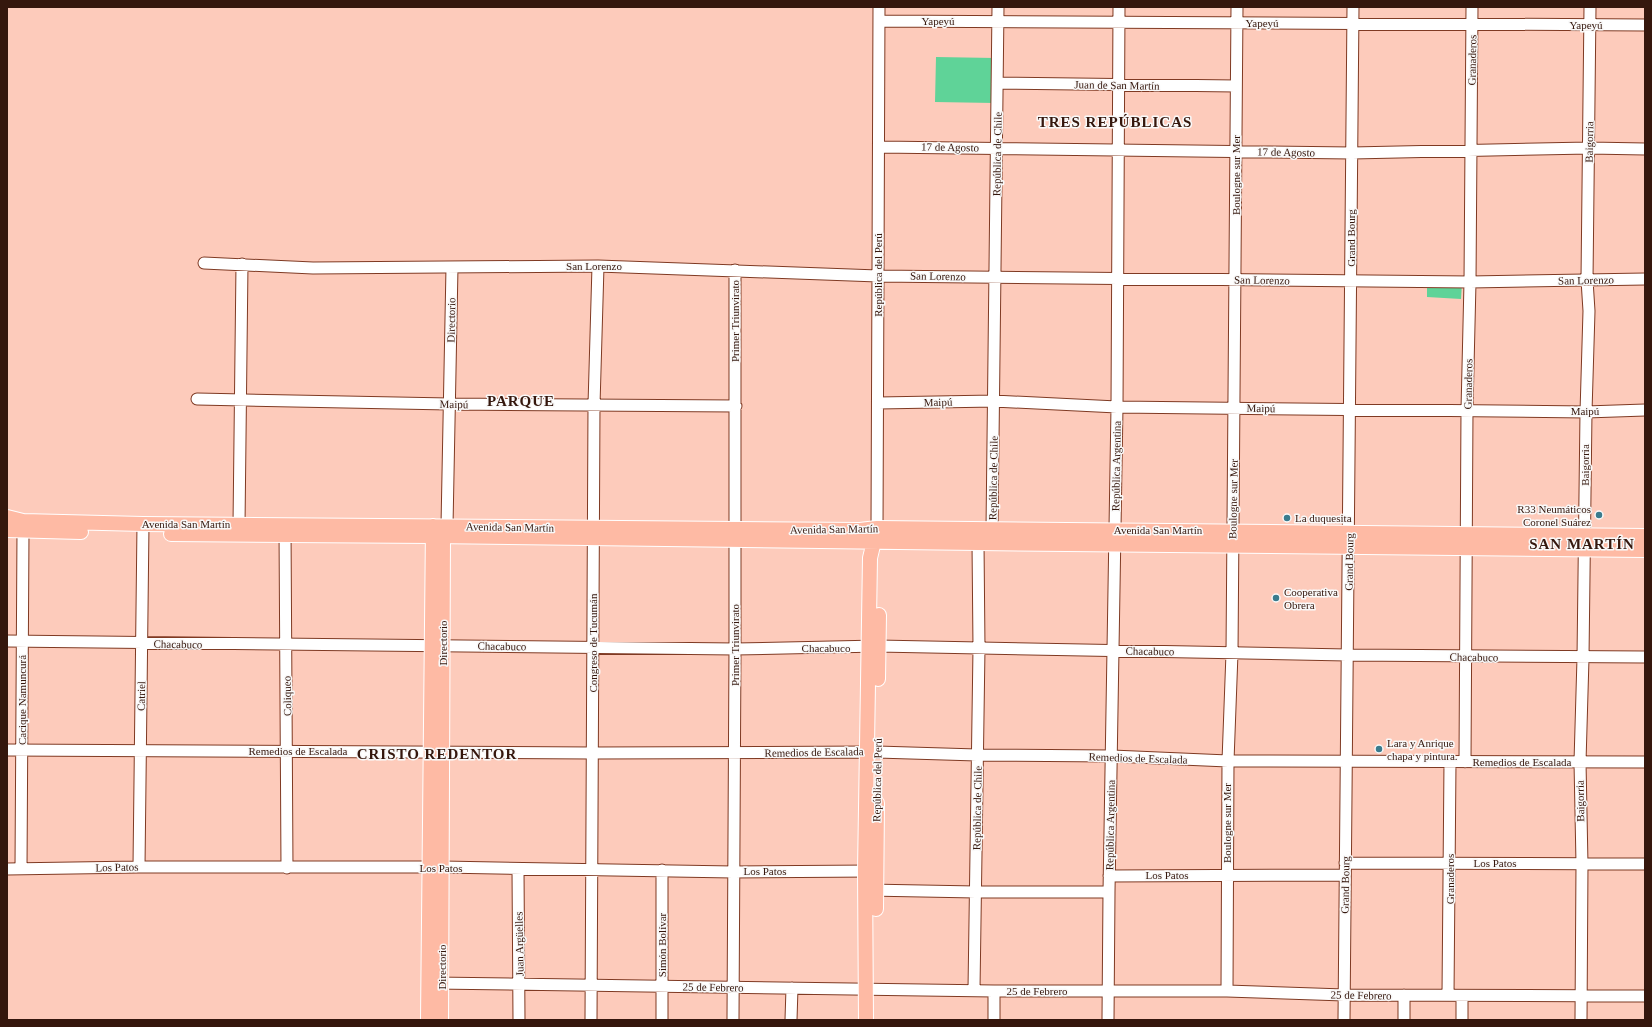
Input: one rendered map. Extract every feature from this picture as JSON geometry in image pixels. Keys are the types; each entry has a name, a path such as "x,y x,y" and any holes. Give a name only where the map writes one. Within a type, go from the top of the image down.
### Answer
{"main road":[{"path":"7,517 23,526"},
{"name":"Avenida San Martín","path":"142,529 238,524 285,530"},
{"name":"Avenida San Martín","path":"23,526 142,529 735,534 860,530 877,528 992,529 1232,546 1466,549 1584,543 1645,536"},
{"path":"7,530 23,526"},
{"name":"República del Perú","path":"875,1020 871,989 870,871 873,752 873,647 870,558 877,528"},
{"name":"Directorio","path":"439,531 435,983 441,1020"},
{"name":"Avenida San Martín","path":"735,534 874,542 978,544 1232,531 1467,534 1584,543 1645,550"},
{"name":"Directorio","path":"428,1020 435,983"},
{"name":"República del Perú","path":"866,1020 871,989"}],"street":[{"name":"República del Perú","path":"877,528 879,7"},
{"name":"República de Chile","path":"974,990 979,648 978,544 992,529 998,7"},
{"name":"República Argentina","path":"1108,1020 1117,407 1119,7"},
{"name":"Boulogne sur Mer","path":"1227,991 1228,761 1232,653 1232,531 1236,279 1237,7"},
{"name":"Grand Bourg","path":"1344,1020 1353,7"},
{"name":"Granaderos","path":"1465,762 1467,410 1470,282 1472,7"},
{"name":"Baigorria","path":"1581,1020 1582,864 1580,762 1589,311 1590,7"},
{"name":"Yapeyú","path":"879,21 1645,25"},
{"name":"Juan de San Martín","path":"997,83 1236,86"},
{"name":"17 de Agosto","path":"879,147 1352,153 1589,148 1645,149"},
{"name":"San Lorenzo","path":"204,263 313,268 598,266 878,276 1470,282 1645,280"},
{"path":"238,524 242,264"},
{"name":"Congreso de Tucumán","path":"591,1020 594,405 598,266"},
{"name":"Directorio","path":"439,531 449,404 452,267"},
{"name":"Primer Triunvirato","path":"733,1020 736,406 735,270"},
{"name":"Maipú","path":"197,399 449,404 736,406"},
{"name":"Maipú","path":"878,404 994,402 1117,407 1586,412 1645,410"},
{"name":"Cacique Namuncurá","path":"21,869 23,526"},
{"name":"Catriel","path":"139,867 142,529"},
{"name":"Coliqueo","path":"285,530 287,868"},
{"name":"Chacabuco","path":"7,641 286,645 979,648 1347,655 1583,658 1645,657"},
{"name":"Remedios de Escalada","path":"7,750 592,753 873,752 977,755 1112,756 1228,761 1645,762"},
{"name":"Granaderos","path":"1448,995 1450,762"},
{"name":"Los Patos","path":"1346,863 1645,864"},
{"name":"Los Patos","path":"7,869 139,867 591,868 733,872 870,871"},
{"name":"Juan Argüelles","path":"518,869 519,1020"},
{"name":"Simón Bolívar","path":"662,870 662,1020"},
{"name":"Los Patos","path":"1109,876 1345,875"},
{"path":"871,890 1109,892"},
{"name":"25 de Febrero","path":"435,983 994,991 1227,991 1344,995 1645,996"},
{"path":"791,1020 792,988"},
{"path":"994,991 994,1020"},
{"path":"1404,995 1404,1020"},
{"path":"1462,996 1462,1020"}],"green space":[{"path":"936,57 995,58 994,103 935,102"},
{"path":"1427,282 1462,283 1461,299 1427,297"}],"place":[{"name":"R33 Neumáticos Coronel Suárez","path":"1599,515"},
{"name":"La duquesita","path":"1287,518"},
{"name":"Cooperativa Obrera","path":"1276,598"},
{"name":"Lara y Anrique chapa y pintura.","path":"1379,749"}],"district":[{"name":"TRES REPÚBLICAS","path":"1115,122"},
{"name":"PARQUE","path":"521,401"},
{"name":"SAN MARTÍN","path":"1582,544"},
{"name":"CRISTO REDENTOR","path":"437,754"}]}
